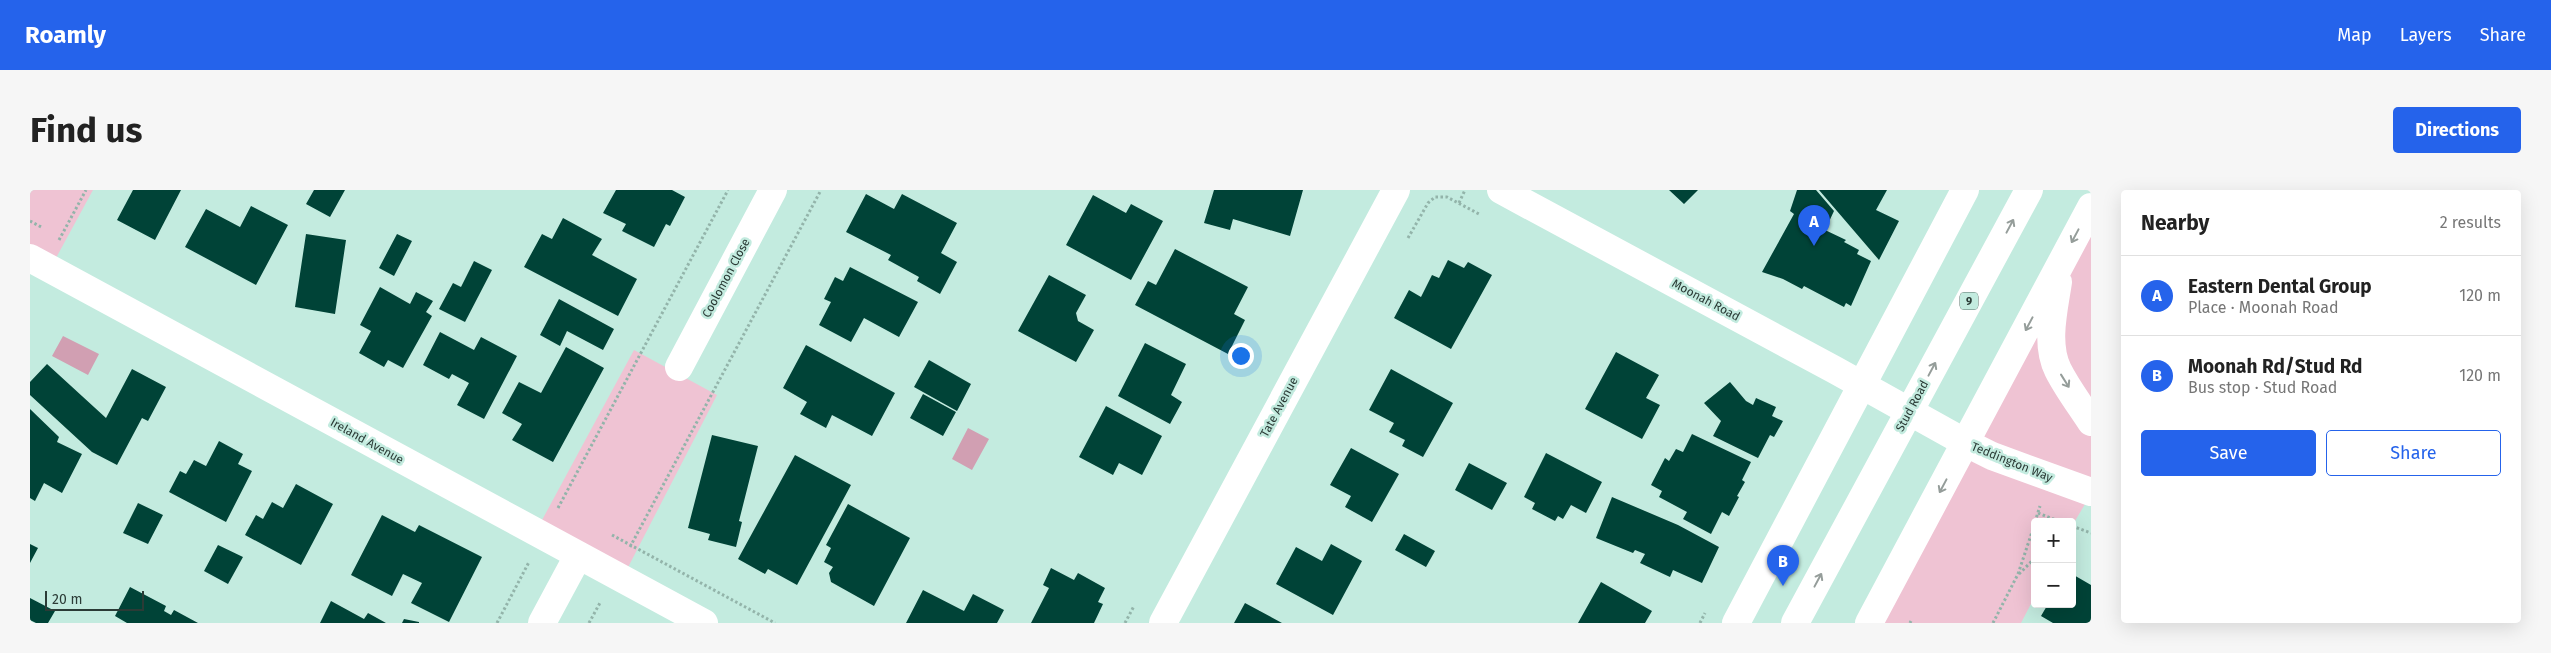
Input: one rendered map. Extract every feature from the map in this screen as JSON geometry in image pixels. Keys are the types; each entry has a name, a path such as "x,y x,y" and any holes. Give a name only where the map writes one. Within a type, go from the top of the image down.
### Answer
{"street":[{"name":"Coolomon Close","path":"679,367 773,190"},
{"name":"Tate Avenue","path":"1162,623 1396,190"},
{"name":"Moonah Road","path":"1501,190 1861,384 1909,412"},
{"path":"1736,623 1965,190"},
{"name":"Stud Road","path":"1795,623 2029,190"},
{"path":"1869,623 2091,207"},
{"name":"Ireland Avenue","path":"30,258 704,623"},
{"path":"2060,266 2052,332 2052,351 2057,368 2091,422"},
{"name":"Teddington Way","path":"1909,412 1992,456 2091,492"},
{"path":"542,623 578,556"}],"path":[{"path":"57,244 86,190"},
{"path":"554,514 728,190"},
{"path":"627,552 820,190"},
{"path":"1459,203 1465,190"},
{"path":"2036,518 2042,501"},
{"path":"2038,513 2051,518"},
{"path":"2076,527 2091,533"},
{"path":"1993,623 2018,574 2031,534"},
{"path":"497,623 531,558"},
{"path":"2018,574 2031,562"},
{"path":"589,623 603,597"}],"shaded area":[{"path":"30,190 93,190 50,269 30,258"},
{"path":"2091,207 2091,494 2076,519 2031,518 2031,604 2021,623 1869,623"},
{"path":"63,336 99,354 88,375 52,356"},
{"path":"634,350 717,395 622,579 535,533"},
{"path":"968,428 989,439 972,470 952,459"}],"building":[{"path":"133,190 181,190 155,240 117,220"},
{"path":"314,190 345,190 330,217 306,204"},
{"path":"616,190 672,190 685,197 670,226 666,224 654,247 622,231 626,224 603,213"},
{"path":"1214,190 1303,190 1290,236 1233,219 1230,230 1204,223"},
{"path":"1669,190 1698,190 1684,204"},
{"path":"1797,190 1816,190 1834,211 1825,230 1846,240 1844,242 1859,250 1857,254 1871,261 1851,306 1846,303 1844,307 1804,286 1802,289 1783,279 1762,272 1794,214 1790,211"},
{"path":"1819,190 1887,190 1876,210 1899,221 1879,260"},
{"path":"866,194 894,209 902,194 957,223 941,253 957,262 940,294 917,281 919,277 888,260 891,255 846,232"},
{"path":"1093,195 1126,213 1131,204 1163,221 1131,280 1066,245"},
{"path":"251,206 288,225 256,285 185,247 206,209 240,227"},
{"path":"563,218 602,239 592,255 637,279 618,316 524,267 542,234 552,239"},
{"path":"306,234 346,240 335,314 295,307"},
{"path":"397,234 412,241 394,276 379,268"},
{"path":"1175,249 1248,287 1234,314 1245,320 1228,354 1135,305 1148,281 1156,285"},
{"path":"1448,260 1464,268 1468,262 1492,275 1451,349 1394,318 1409,290 1421,297 1432,275 1439,278"},
{"path":"474,261 492,270 465,322 439,309 453,283 461,287"},
{"path":"850,267 918,302 899,337 864,318 851,342 819,325 831,302 824,299 835,277 843,281"},
{"path":"1049,275 1086,295 1076,313 1078,321 1094,330 1076,362 1018,331"},
{"path":"380,287 410,304 416,292 433,301 426,312 432,316 403,368 388,360 384,367 359,353 371,331 360,325"},
{"path":"559,299 614,329 603,350 567,331 560,346 540,335"},
{"path":"440,332 474,350 481,337 517,356 484,419 457,405 469,383 452,374 449,379 423,365"},
{"path":"1145,343 1186,364 1171,395 1182,402 1170,424 1118,396"},
{"path":"806,345 895,393 872,436 832,415 826,428 800,414 807,402 783,388"},
{"path":"566,347 604,368 553,462 512,440 522,424 502,413 519,382 541,393"},
{"path":"1616,352 1659,375 1646,398 1660,405 1642,439 1585,409"},
{"path":"929,360 971,384 957,411 914,387"},
{"path":"47,364 106,418 132,369 166,387 148,421 142,418 117,465 92,452 30,395 30,382"},
{"path":"1391,369 1453,403 1423,457 1402,446 1405,440 1389,432 1394,423 1369,410"},
{"path":"1730,382 1746,401 1753,405 1756,398 1776,407 1772,416 1783,421 1774,437 1770,435 1758,458 1713,436 1721,421 1704,403"},
{"path":"923,394 956,412 943,436 910,418"},
{"path":"1106,406 1162,436 1142,475 1119,463 1113,475 1079,457"},
{"path":"30,409 59,437 57,442 82,454 62,493 44,483 35,501 30,498"},
{"path":"1692,434 1751,462 1742,480 1745,482 1737,496 1739,497 1729,516 1722,512 1711,534 1683,519 1687,512 1659,497 1662,491 1651,485 1665,458 1669,461 1676,449 1683,452"},
{"path":"712,435 758,446 739,521 742,522 736,547 708,540 710,534 688,528"},
{"path":"219,441 243,454 238,464 252,471 226,522 169,492 180,471 186,474 194,460 206,466"},
{"path":"1351,448 1399,474 1372,522 1345,507 1351,496 1330,485"},
{"path":"1546,453 1602,482 1586,513 1571,505 1563,519 1558,516 1555,521 1532,509 1535,503 1524,497"},
{"path":"795,455 851,485 797,585 768,569 765,574 738,559"},
{"path":"1469,463 1507,483 1492,510 1455,490"},
{"path":"296,484 333,504 301,565 245,535 256,515 263,519 272,502 283,508"},
{"path":"1612,497 1678,525 1719,547 1702,583 1673,570 1670,577 1640,563 1645,554 1635,550 1633,553 1596,538"},
{"path":"138,503 163,515 148,544 123,533"},
{"path":"848,504 910,538 874,606 831,582 829,573 833,567 824,562 831,548 826,545"},
{"path":"382,515 415,532 419,525 482,557 449,622 411,603 422,583 403,574 392,596 351,575"},
{"path":"1404,534 1435,551 1426,567 1395,550"},
{"path":"30,544 38,548 30,563"},
{"path":"1331,544 1362,561 1333,615 1276,584 1296,547 1322,561"},
{"path":"218,545 243,557 228,584 204,571"},
{"path":"1051,568 1074,580 1078,573 1105,588 1098,602 1103,604 1094,623 1031,623 1049,588 1043,585"},
{"path":"2076,576 2091,585 2091,623 2053,623 2041,616 2046,608 2076,608"},
{"path":"1601,582 1652,611 1645,623 1578,623"},
{"path":"130,587 166,606 164,611 171,615 174,610 198,623 127,623 115,616"},
{"path":"923,590 964,611 973,594 1004,610 997,623 906,623"},
{"path":"30,598 55,611 48,623 36,623 30,620"},
{"path":"331,601 364,619 368,613 386,623 320,623"},
{"path":"1245,603 1282,623 1234,623"},
{"path":"404,619 419,622 419,623 402,623"}],"place":[{"name":"Eastern Dental Group","path":"1814,246"},
{"name":"Moonah Rd/Stud Rd","path":"1783,586"}]}
